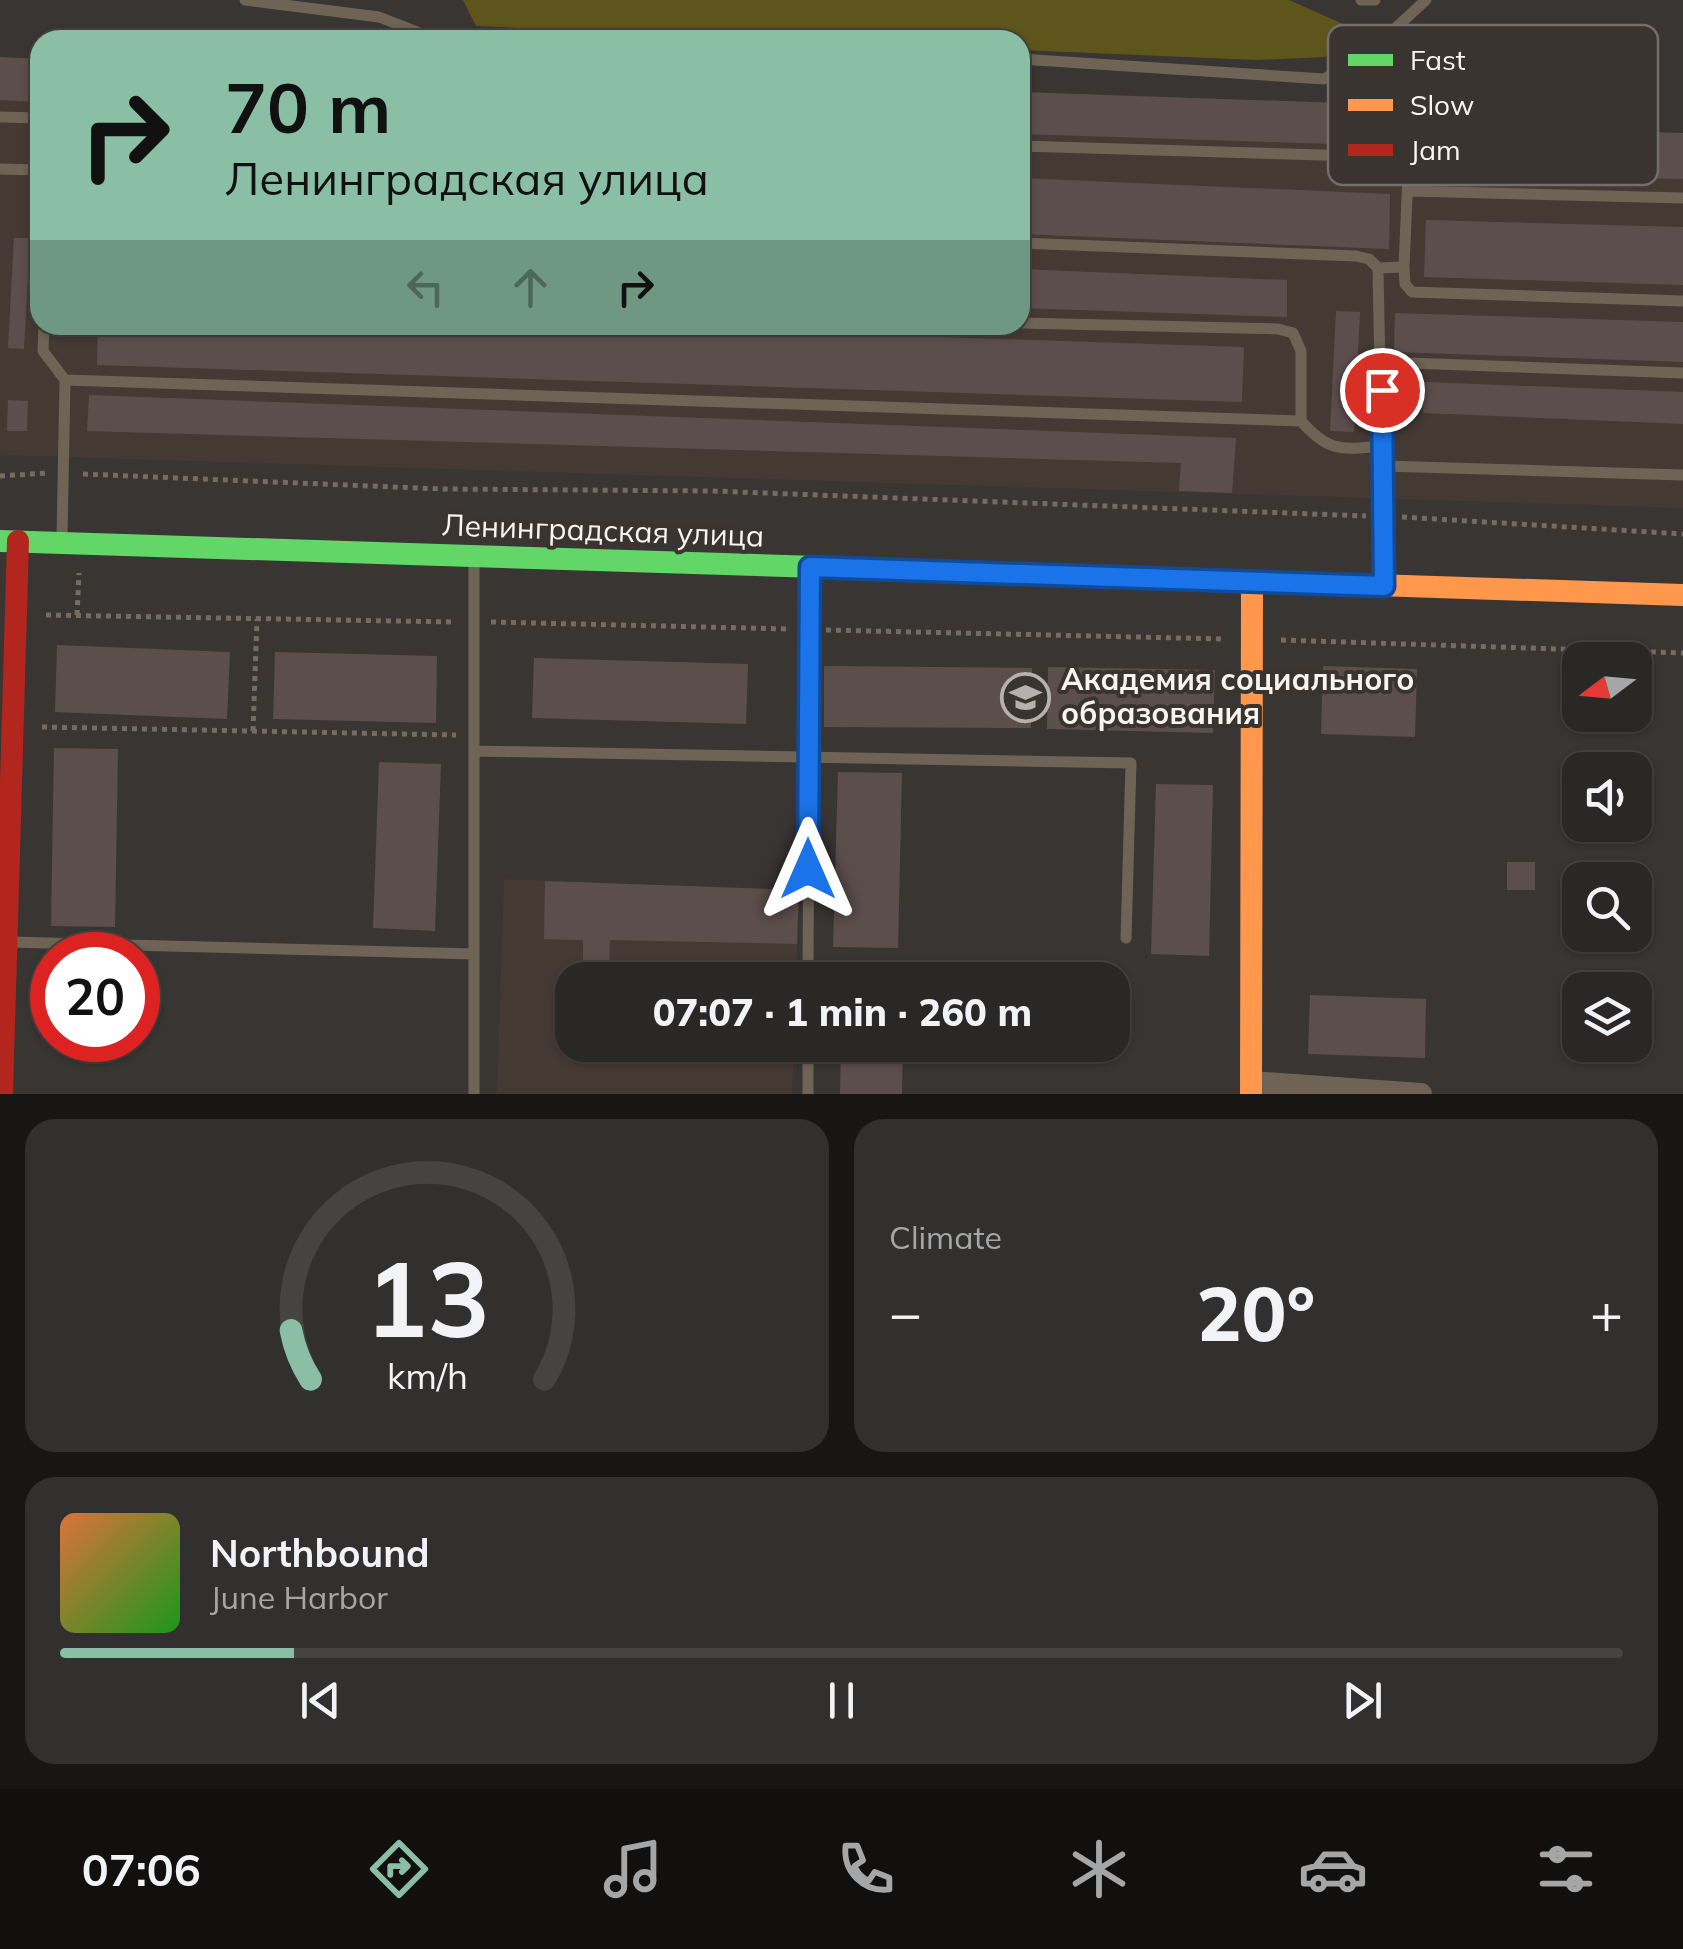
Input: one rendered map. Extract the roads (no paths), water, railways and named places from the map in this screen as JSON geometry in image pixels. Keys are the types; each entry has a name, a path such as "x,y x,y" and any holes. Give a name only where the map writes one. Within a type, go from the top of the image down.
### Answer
{"main road":[{"name":"Ленинградская улица","path":"9,541 1683,595"},
{"path":"2,1094 6,736 16,614 9,541"},
{"path":"1251,1088 1252,581"}],"street":[{"path":"1251,1088 1421,1094"}],"lane":[{"path":"245,0 356,12 409,30"},
{"path":"1361,0 1375,0"},
{"path":"1399,25 1426,0"},
{"path":"1030,59 1328,77"},
{"path":"0,117 30,118"},
{"path":"1030,146 1328,155"},
{"path":"0,169 30,170"},
{"path":"1408,185 1404,267 1405,284 1412,292 1683,302"},
{"path":"1408,191 1683,198"},
{"path":"1030,243 1369,258 1378,268 1384,586"},
{"path":"1378,268 1404,267"},
{"path":"1030,323 1278,329 1293,333 1301,351 1301,421 1318,440 1336,449 1384,446"},
{"path":"44,335 43,351 65,380 62,543"},
{"path":"1381,362 1683,373"},
{"path":"65,380 1301,421"},
{"path":"1384,466 1683,475"},
{"path":"474,556 474,1094"},
{"path":"808,962 810,567"},
{"path":"474,751 1131,763 1126,938"},
{"path":"6,942 474,954"},
{"path":"808,1062 808,1094"}],"place":[{"name":"Академия социального образования","path":"1026,697"}]}
